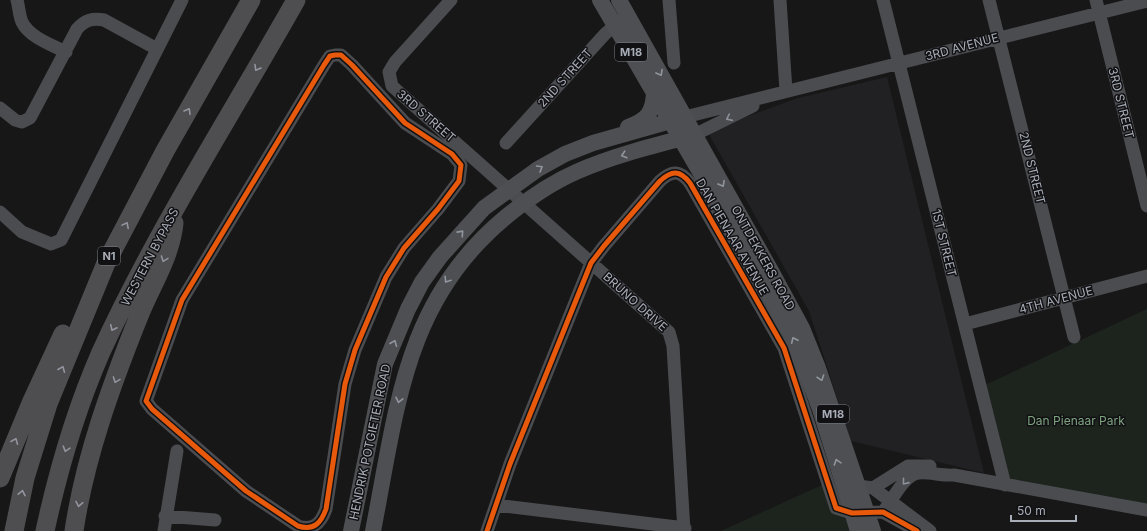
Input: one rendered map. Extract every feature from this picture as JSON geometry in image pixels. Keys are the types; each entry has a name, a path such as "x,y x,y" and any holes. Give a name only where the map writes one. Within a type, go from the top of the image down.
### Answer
{"highway":[{"name":"N1","path":"14,531 25,478 48,404 106,263 165,151 251,0"},
{"name":"WESTERN BYPASS","path":"45,531 53,494 75,422 101,353 153,247 296,0"},
{"path":"74,531 92,446 139,316 163,262 173,230 176,208"},
{"path":"0,478 32,401 62,338 90,285 106,263"}],"main road":[{"name":"ONTDEKKERS ROAD","path":"600,0 621,20 688,137 802,328 818,368 859,488 860,513 858,531"},
{"name":"ONTDEKKERS ROAD","path":"619,0 621,20 654,93 678,119"},
{"path":"593,142 632,125 647,116 653,106 654,93"},
{"name":"HENDRIK POTGIETER ROAD","path":"351,531 385,364 408,309 422,282 440,257 484,208 507,189 538,168 564,154 593,142 678,119"},
{"name":"ONTDEKKERS ROAD","path":"688,137 696,166 746,251 795,342 820,409 859,488"},
{"name":"HENDRIK POTGIETER ROAD","path":"373,531 402,386 413,348 426,318 455,268 480,240 523,203 553,184 575,172 688,137"},
{"path":"655,146 680,156 696,166"},
{"name":"ONTDEKKERS ROAD","path":"860,513 873,531"}],"street":[{"path":"17,0 25,27 37,37 66,52"},
{"path":"0,212 22,232 51,244 61,240 182,0"},
{"name":"3RD STREET","path":"451,0 403,52 390,72 392,86 523,203"},
{"path":"669,0 674,63"},
{"path":"780,0 781,93"},
{"name":"1ST STREET","path":"883,0 1005,485"},
{"name":"2ND STREET","path":"989,0 1074,337"},
{"name":"3RD AVENUE","path":"678,119 999,37 1097,6 1147,1"},
{"name":"3RD STREET","path":"1097,6 1147,206"},
{"path":"0,108 16,120 22,122 30,118 82,24 94,19 104,20 157,49"},
{"name":"2ND STREET","path":"506,143 621,20"},
{"path":"341,55 405,123 452,154 461,165 461,176 438,209 404,248 386,277 368,317 345,384 326,509 318,525 315,528 307,529 298,526 246,491 231,479 148,405 146,401 147,396 182,300 330,56 341,55"},
{"name":"3RD AVENUE","path":"688,137 781,93"},
{"path":"405,123 418,109"},
{"name":"DAN PIENAAR AVENUE","path":"487,531 591,263 604,246 667,175 678,172 686,178 784,348 833,504 839,510 860,513"},
{"name":"BRUNO DRIVE","path":"523,203 658,321 671,336 673,346 685,529"},
{"name":"4TH AVENUE","path":"965,324 1147,276"},
{"path":"164,531 165,516 177,450"},
{"path":"859,488 903,468 915,465 947,471 954,475"},
{"path":"887,507 904,481 912,475 920,473 944,476 954,475 1147,510"},
{"path":"859,488 887,507 917,531"},
{"path":"496,505 685,529"},
{"path":"860,513 887,507 930,531"},
{"path":"165,516 215,520"}],"shaded area":[{"path":"887,77 984,473 851,441 809,311 707,131 798,98"}],"green space":[{"name":"Dan Pienaar Park","path":"1147,309 1147,507 1008,483 983,386"},
{"path":"824,484 853,531 721,531"}],"cycle path":[{"path":"335,55 341,55 352,65 405,123 452,154 461,165 459,181 438,209 404,248 386,277 355,350 345,384 326,509 322,518 316,525 313,527 304,527 298,526 246,491 152,409 146,401 182,300 324,65 330,56 335,55"},
{"path":"487,531 510,464 591,263 660,181 672,173 683,176 690,183 784,348 836,508 852,513 883,512 917,531"}]}
